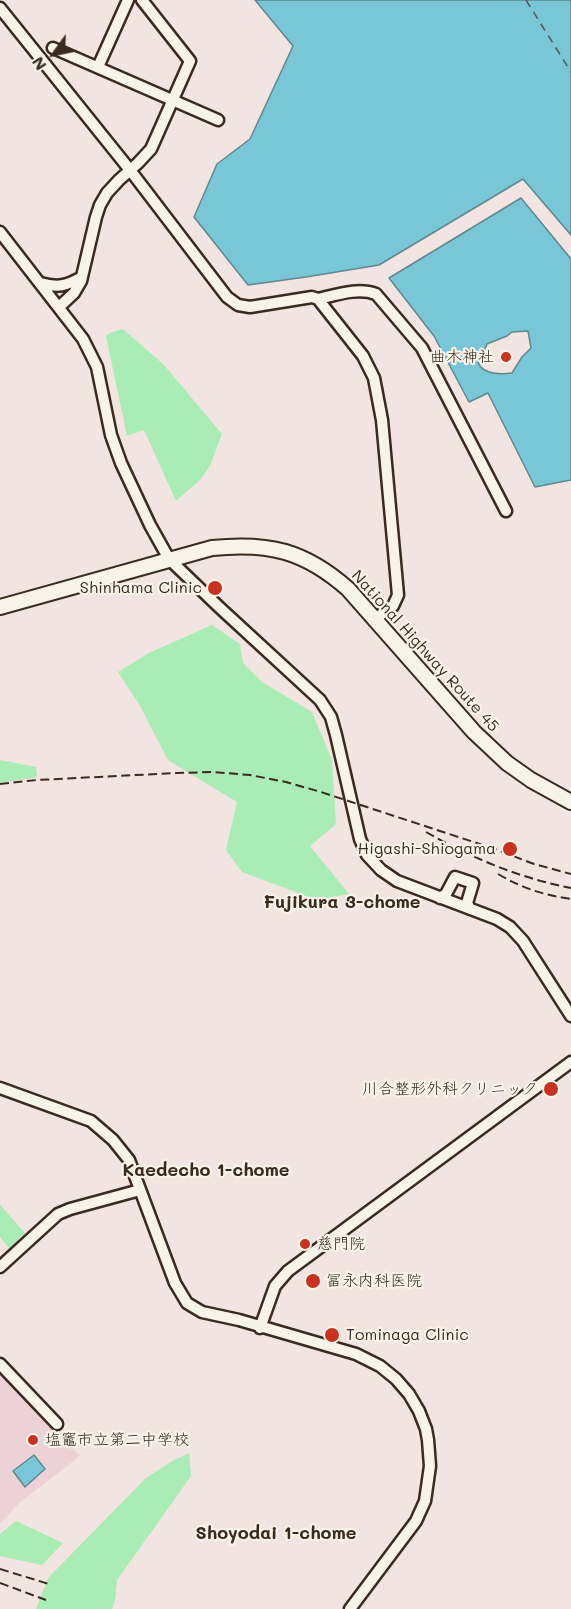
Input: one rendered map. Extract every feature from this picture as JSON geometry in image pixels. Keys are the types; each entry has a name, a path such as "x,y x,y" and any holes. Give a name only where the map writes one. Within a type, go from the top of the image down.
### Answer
{"highway":[{"name":"National Highway Route 45","path":"0,607 212,548 238,545 261,546 297,556 333,576 348,589 471,729 507,763 531,780 571,802"}],"street":[{"path":"98,67 128,0"},
{"path":"59,307 74,293 82,277 100,205 107,193 151,149 190,61 142,0"},
{"path":"0,8 232,301 244,307 250,307 312,297 318,299 356,291 370,291 376,294 422,348 506,511"},
{"path":"53,48 218,120"},
{"path":"0,232 59,307 91,353 97,367 111,435 121,463 150,525 170,559 320,700 331,717 360,839 367,855 381,870 397,881 497,919 515,932 534,957 571,1016"},
{"path":"40,283 62,286 82,277"},
{"path":"318,299 363,356 374,378 382,420 398,595 393,606 375,619"},
{"path":"440,898 446,894 455,877 473,883 467,903 470,909"},
{"path":"260,1328 275,1286 288,1271 571,1062"},
{"path":"0,1088 91,1121 113,1140 129,1160 175,1283 187,1303 202,1312 346,1350 380,1366 409,1394 426,1429 430,1466 425,1501 416,1521 350,1609"},
{"path":"0,1267 58,1214 140,1190"},
{"path":"0,1364 57,1424"}],"shaded area":[{"name":"塩竈市立第二中学校","path":"0,1369 80,1456 19,1503 0,1524"}],"green space":[{"path":"123,329 164,365 222,434 210,466 201,479 176,501 144,430 127,436 106,336"},
{"path":"212,625 240,644 243,663 262,682 312,712 332,760 336,824 310,846 349,894 317,900 242,872 226,850 237,802 168,760 139,704 118,672 149,653"},
{"path":"0,760 36,767 37,777 0,783"},
{"path":"0,1205 25,1233 9,1248 0,1237"},
{"path":"189,1453 191,1476 117,1580 112,1609 36,1609 48,1578 146,1478"},
{"path":"16,1521 63,1543 42,1565 0,1556 0,1534"}],"water":[{"path":"255,0 571,0 571,235 523,179 379,265 248,285 194,217 217,164 250,139 293,46"},
{"path":"521,198 571,259 571,480 535,487 488,393 469,402 434,336 389,278","holes":["528,331 531,348 512,373 489,372 484,370 478,362 477,356 487,344 512,332"]},
{"path":"34,1455 45,1469 25,1487 13,1471"}],"ferry route":[{"path":"526,0 571,72"}],"railway":[{"path":"0,784 177,773 212,772 250,775 321,792 534,864 571,874"},
{"path":"426,832 496,866 533,879 571,888"},
{"path":"498,874 533,890 571,899"},
{"path":"0,1569 49,1584"},
{"path":"0,1583 46,1600"}],"place":[{"name":"曲木神社","path":"506,357"},
{"name":"Shinhama Clinic","path":"215,588"},
{"name":"Higashi-Shiogama","path":"510,849"},
{"name":"川合整形外科クリニック","path":"551,1089"},
{"name":"慈門院","path":"305,1244"},
{"name":"冨永内科医院","path":"313,1281"},
{"name":"Tominaga Clinic","path":"332,1335"},
{"name":"塩竈市立第二中学校","path":"33,1440"}],"district":[{"name":"Fujikura 3-chome","path":"342,902"},
{"name":"Kaedecho 1-chome","path":"206,1170"},
{"name":"Shoyodai 1-chome","path":"276,1533"}]}
